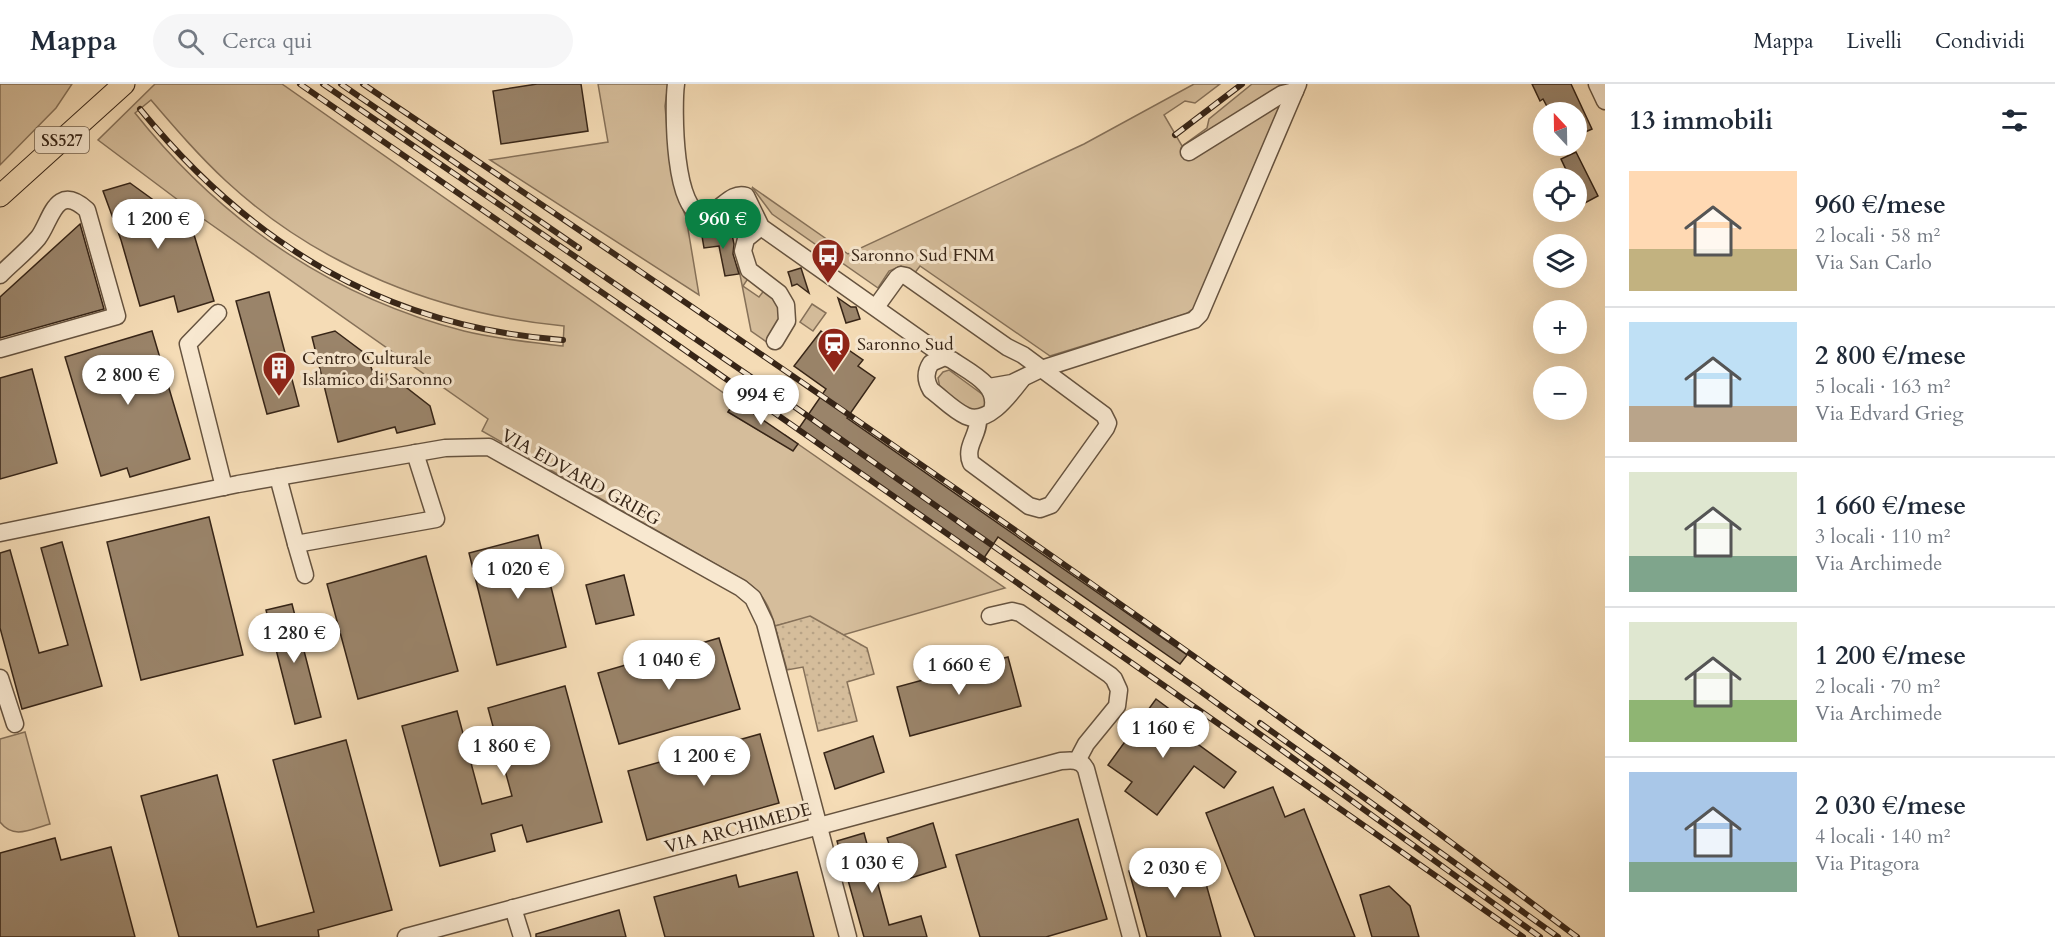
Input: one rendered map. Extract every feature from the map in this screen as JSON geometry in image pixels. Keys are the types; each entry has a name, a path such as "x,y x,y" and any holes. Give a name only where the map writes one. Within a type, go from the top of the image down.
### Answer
{"main road":[{"name":"SS527","path":"0,196 124,84"}],"street":[{"path":"676,84 675,134 683,190 690,205 698,213 706,214 734,197 743,195 749,199 761,227 989,387 995,399 985,414 969,450 971,463 1029,506 1040,509 1051,505 1107,428 1108,423 1104,415 1025,375"},
{"path":"1597,84 1605,101"},
{"path":"1189,152 1282,94 1296,88"},
{"path":"989,387 1189,323 1200,314 1296,88"},
{"path":"0,275 39,236 51,210 66,201 75,201 87,210 117,316 0,349"},
{"path":"761,227 746,239 743,251 749,270 783,297 786,305 787,321 774,341"},
{"path":"876,307 897,278 904,276 1007,347 1020,353 1025,375"},
{"path":"218,313 188,344 224,487"},
{"path":"923,340 928,369"},
{"path":"945,357 939,358 928,369 926,375 928,384 931,390 966,416 985,414 1011,393 1025,375"},
{"name":"VIA EDVARD GRIEG","path":"0,533 278,477 445,448 489,447 741,588 753,597 765,623 848,937"},
{"path":"296,544 436,519 415,453"},
{"path":"278,477 305,575"},
{"path":"990,616 1012,611 1020,613 1110,675 1118,684 1120,696 1117,706 1086,744 1079,762 1087,773 1131,937"},
{"path":"0,678 15,724"},
{"name":"VIA ARCHIMEDE","path":"406,937 1061,761 1079,762"},
{"path":"513,908 522,937"}],"shaded area":[{"path":"0,84 72,84 56,108 0,165"},
{"path":"155,84 282,84 735,401 728,412 780,443 785,435 1005,588 843,635 810,617 775,626 765,601 747,582 482,431 488,419 202,218 98,140","holes":["151,100 226,181 300,238 341,262 427,298 517,320 564,326 563,346 464,331 368,298 324,275 241,220 168,152 135,113"]},
{"path":"598,84 668,84 665,106 670,161 676,193 686,217 699,295 490,160 608,142"},
{"path":"1194,84 1220,84 1195,103 1185,101 1164,115 1182,146 1207,128 1209,119 1252,84 1289,84 1194,308 1186,314 1050,356 920,266 914,274 901,266 889,271 878,288 772,214 752,187 848,254 1084,144"},
{"path":"736,254 749,277 743,286 759,297 766,288 784,312 768,343 751,331"},
{"path":"812,304 826,313 813,331 800,322"},
{"path":"949,370 986,397 987,407 974,413 940,388 938,378 943,372"},
{"path":"810,616 867,648 874,674 847,682 857,721 818,731 803,667 787,670 775,626"},
{"path":"25,732 50,824 17,832 11,831 0,822 0,739"}],"building":[{"path":"537,84 581,84 588,131 501,144 493,91"},
{"path":"1532,84 1571,84 1579,102 1545,102 1543,99 1540,101"},
{"path":"1587,118 1592,129 1587,131"},
{"path":"1567,156 1578,156 1584,168 1565,168 1561,159"},
{"path":"1587,174 1598,196 1587,202"},
{"path":"130,183 192,228 214,301 178,312 174,296 140,306 121,240 103,191"},
{"path":"80,224 104,309 0,338 0,297"},
{"path":"731,230 734,244 733,254 739,274 725,276 719,246 704,248 702,236"},
{"path":"801,268 809,293 797,284 792,286 788,272"},
{"path":"269,292 299,406 267,414 236,301"},
{"path":"838,298 851,307 856,307 860,319 846,323"},
{"path":"152,331 190,459 130,477 127,468 101,476 65,357"},
{"path":"335,331 367,355 374,376 389,374 430,406 435,424 397,433 395,427 338,442 312,337"},
{"path":"821,331 863,360 858,366 875,378 847,418 1187,655 1180,664 998,537 984,558 799,428 826,389 794,366"},
{"path":"32,369 57,463 0,479 0,378"},
{"path":"735,401 798,444 793,451 728,412"},
{"path":"209,517 243,655 141,680 107,542"},
{"path":"538,535 566,647 497,665 469,553"},
{"path":"62,542 102,686 22,709 0,628 0,553 10,550 39,653 68,645 41,548"},
{"path":"426,556 458,671 358,699 327,584"},
{"path":"624,575 634,615 596,624 586,585"},
{"path":"292,604 321,717 295,724 266,610"},
{"path":"719,638 740,709 619,744 598,673"},
{"path":"1008,657 1021,706 910,736 897,687"},
{"path":"565,686 602,822 527,842 522,825 491,834 495,851 440,866 402,726 457,711 482,804 512,796 488,708"},
{"path":"1156,699 1180,717 1173,726 1236,772 1224,788 1194,766 1157,815 1125,791 1132,782 1108,765"},
{"path":"760,734 779,803 647,840 628,771"},
{"path":"873,736 884,772 835,789 824,753"},
{"path":"346,740 392,910 318,930 319,937 179,937 141,796 217,775 257,927 314,912 273,760"},
{"path":"1273,787 1285,817 1304,809 1355,937 1255,937 1206,813"},
{"path":"1078,819 1107,919 1046,937 980,937 956,855"},
{"path":"933,823 946,867 901,881 887,838"},
{"path":"864,833 889,925 921,916 927,937 864,937 837,841"},
{"path":"55,838 61,860 111,847 135,937 0,937 0,853"},
{"path":"1197,852 1221,937 1147,937 1129,871"},
{"path":"797,872 814,937 665,937 654,897 736,875 739,887"},
{"path":"1389,886 1410,906 1419,937 1372,937 1360,895"},
{"path":"619,910 626,937 536,937 536,934"}],"railway":[{"path":"300,84 639,318 1523,937"},
{"path":"323,84 792,405 1196,688 1540,937"},
{"path":"341,84 579,248"},
{"path":"363,84 722,327 1078,574 1413,814 1577,937"},
{"path":"1175,135 1242,84"},
{"path":"140,109 183,157 228,201 276,238 327,271 381,297 438,318 499,332 563,340"},
{"path":"1260,723 1558,937"}],"place":[{"name":"Saronno Sud FNM","path":"828,284"},
{"name":"Saronno Sud","path":"834,373"},
{"name":"Centro Culturale Islamico di Saronno","path":"279,397"}]}
